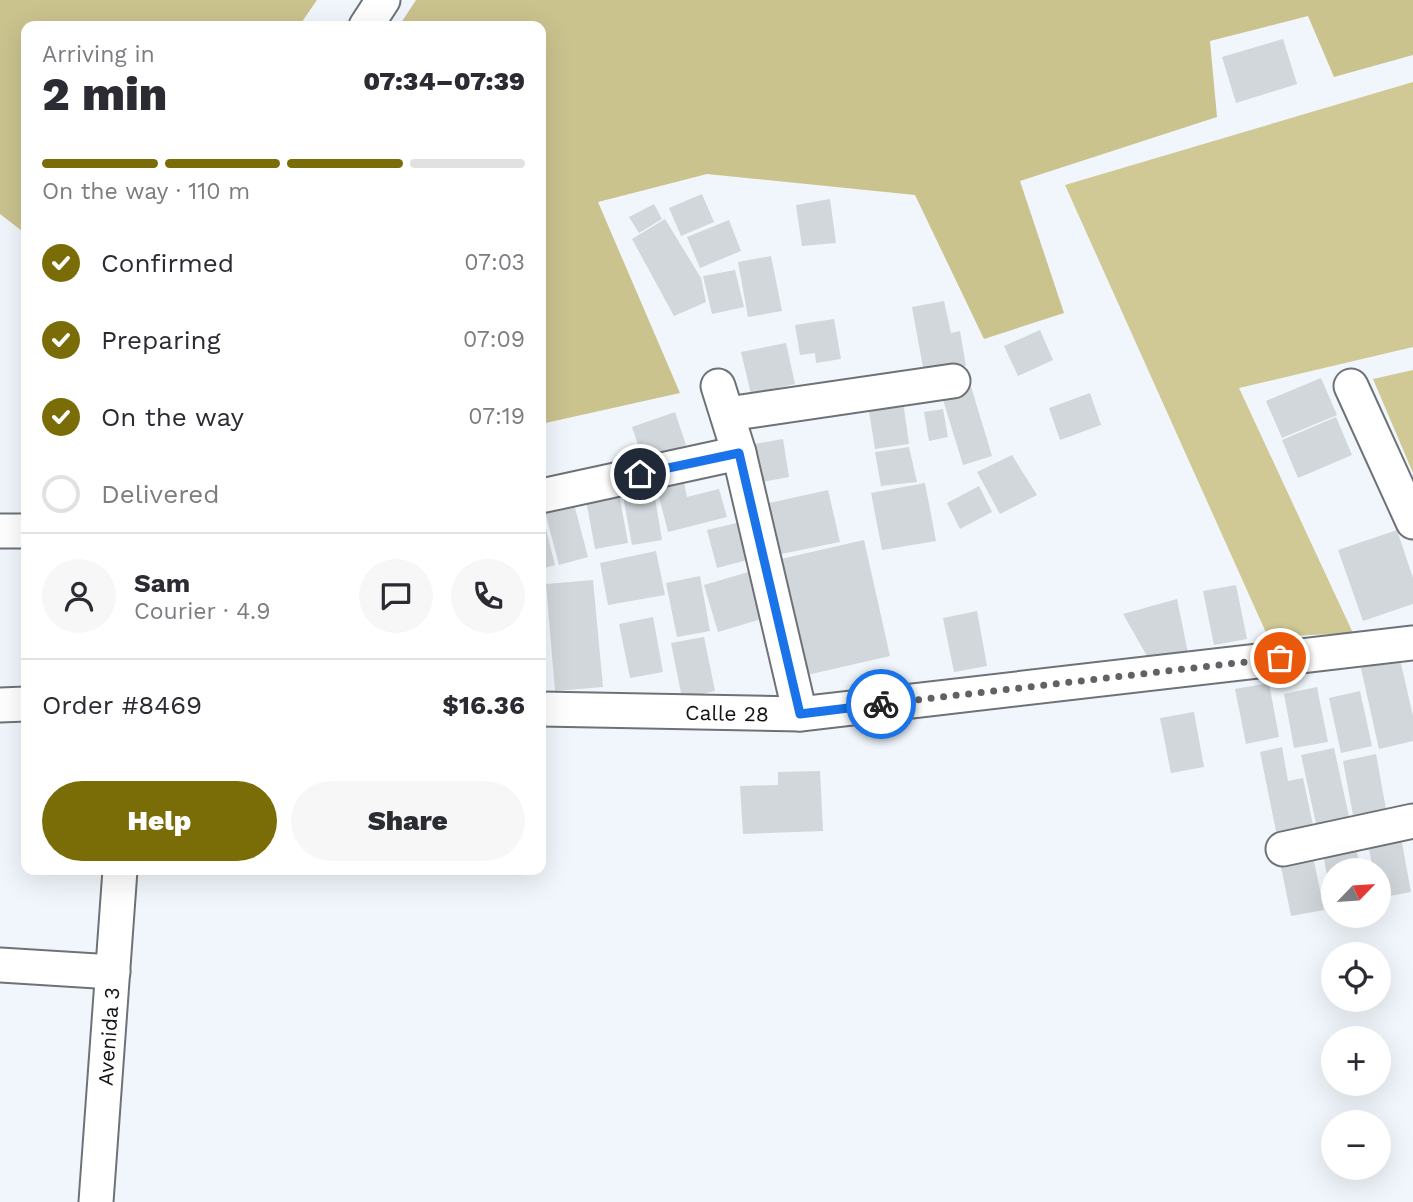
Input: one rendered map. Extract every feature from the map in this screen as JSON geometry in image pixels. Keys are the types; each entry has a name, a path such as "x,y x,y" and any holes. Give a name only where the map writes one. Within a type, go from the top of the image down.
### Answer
{"street":[{"path":"369,21 383,0"},
{"path":"800,714 739,453 723,400 953,381"},
{"path":"1350,386 1413,522"},
{"path":"546,495 739,453"},
{"path":"0,531 21,531"},
{"name":"Calle 28","path":"546,709 800,714 1413,643"},
{"path":"0,705 21,704"},
{"path":"1283,849 1413,821"},
{"name":"Avenida 3","path":"96,1202 120,875"},
{"path":"0,965 113,972"}],"shaded area":[{"path":"0,0 317,0 302,21 21,21 21,230 0,214"},
{"path":"416,0 1413,0 1413,55 1334,77 1308,16 1210,41 1217,117 1020,181 1064,313 984,339 915,195 707,174 598,202 680,393 546,423 546,21 402,21"},
{"path":"1413,82 1413,347 1239,388 1353,633 1268,637 1065,185"},
{"path":"1413,370 1413,473 1373,379"}],"building":[{"path":"1283,39 1297,84 1236,103 1222,57"},
{"path":"702,194 714,222 681,236 669,208"},
{"path":"830,199 836,243 802,246 796,205"},
{"path":"654,204 662,219 639,233 629,217"},
{"path":"665,219 701,278 706,302 674,316 632,239"},
{"path":"729,220 741,251 700,268 687,237"},
{"path":"771,256 782,311 748,317 738,262"},
{"path":"735,270 744,307 712,314 703,276"},
{"path":"944,301 951,333 960,331 966,366 924,373 912,307"},
{"path":"834,319 841,359 816,363 815,353 800,355 795,325"},
{"path":"1040,330 1053,360 1018,376 1004,346"},
{"path":"786,343 795,384 751,394 741,352"},
{"path":"1321,378 1337,415 1282,438 1266,401"},
{"path":"969,380 992,456 963,465 940,390"},
{"path":"1090,393 1101,425 1060,440 1049,408"},
{"path":"902,394 909,444 875,449 867,399"},
{"path":"943,409 948,437 929,441 924,412"},
{"path":"675,412 686,445 643,459 632,427"},
{"path":"1336,417 1352,455 1298,478 1282,440"},
{"path":"783,439 789,477 756,483 749,445"},
{"path":"909,447 917,482 881,486 875,452"},
{"path":"1012,455 1037,495 1000,514 977,472"},
{"path":"683,478 687,497 719,489 727,517 668,532 656,485"},
{"path":"925,483 936,541 882,550 871,493"},
{"path":"653,486 662,540 632,545 622,490"},
{"path":"979,486 992,512 960,529 947,503"},
{"path":"618,488 628,543 595,549 585,495"},
{"path":"828,490 840,542 781,554 765,504"},
{"path":"574,504 588,557 559,565 546,512"},
{"path":"745,521 755,558 717,568 707,530"},
{"path":"546,529 555,565 546,568"},
{"path":"1397,530 1413,578 1413,604 1363,621 1338,550"},
{"path":"864,540 890,656 807,675 781,559"},
{"path":"656,551 665,595 608,605 600,563"},
{"path":"755,570 768,617 718,632 704,585"},
{"path":"700,576 710,631 677,637 666,583"},
{"path":"593,580 603,687 555,691 546,584"},
{"path":"1236,585 1247,639 1214,645 1203,591"},
{"path":"1177,599 1188,653 1151,663 1123,614"},
{"path":"977,611 987,666 954,672 943,618"},
{"path":"653,617 663,672 630,678 619,624"},
{"path":"704,637 715,691 682,698 671,643"},
{"path":"1399,655 1413,716 1413,741 1379,749 1360,664"},
{"path":"1269,683 1279,737 1246,744 1235,689"},
{"path":"1317,687 1328,742 1294,748 1284,694"},
{"path":"1360,691 1372,746 1341,753 1329,698"},
{"path":"1194,712 1204,767 1171,773 1160,718"},
{"path":"1282,747 1288,781 1303,778 1315,834 1278,841 1260,752"},
{"path":"1334,748 1350,821 1317,828 1301,755"},
{"path":"1376,754 1386,809 1353,815 1343,761"},
{"path":"820,771 823,831 743,834 740,786 778,785 778,772"},
{"path":"1401,837 1411,892 1391,896 1391,858 1371,858 1368,843"},
{"path":"1356,848 1358,858 1324,858 1323,854"},
{"path":"1313,856 1321,895 1321,911 1291,916 1280,862"}],"way so far":[{"path":"881,704 1280,658"}],"route":[{"path":"640,474 739,453 800,714 881,704"}]}
